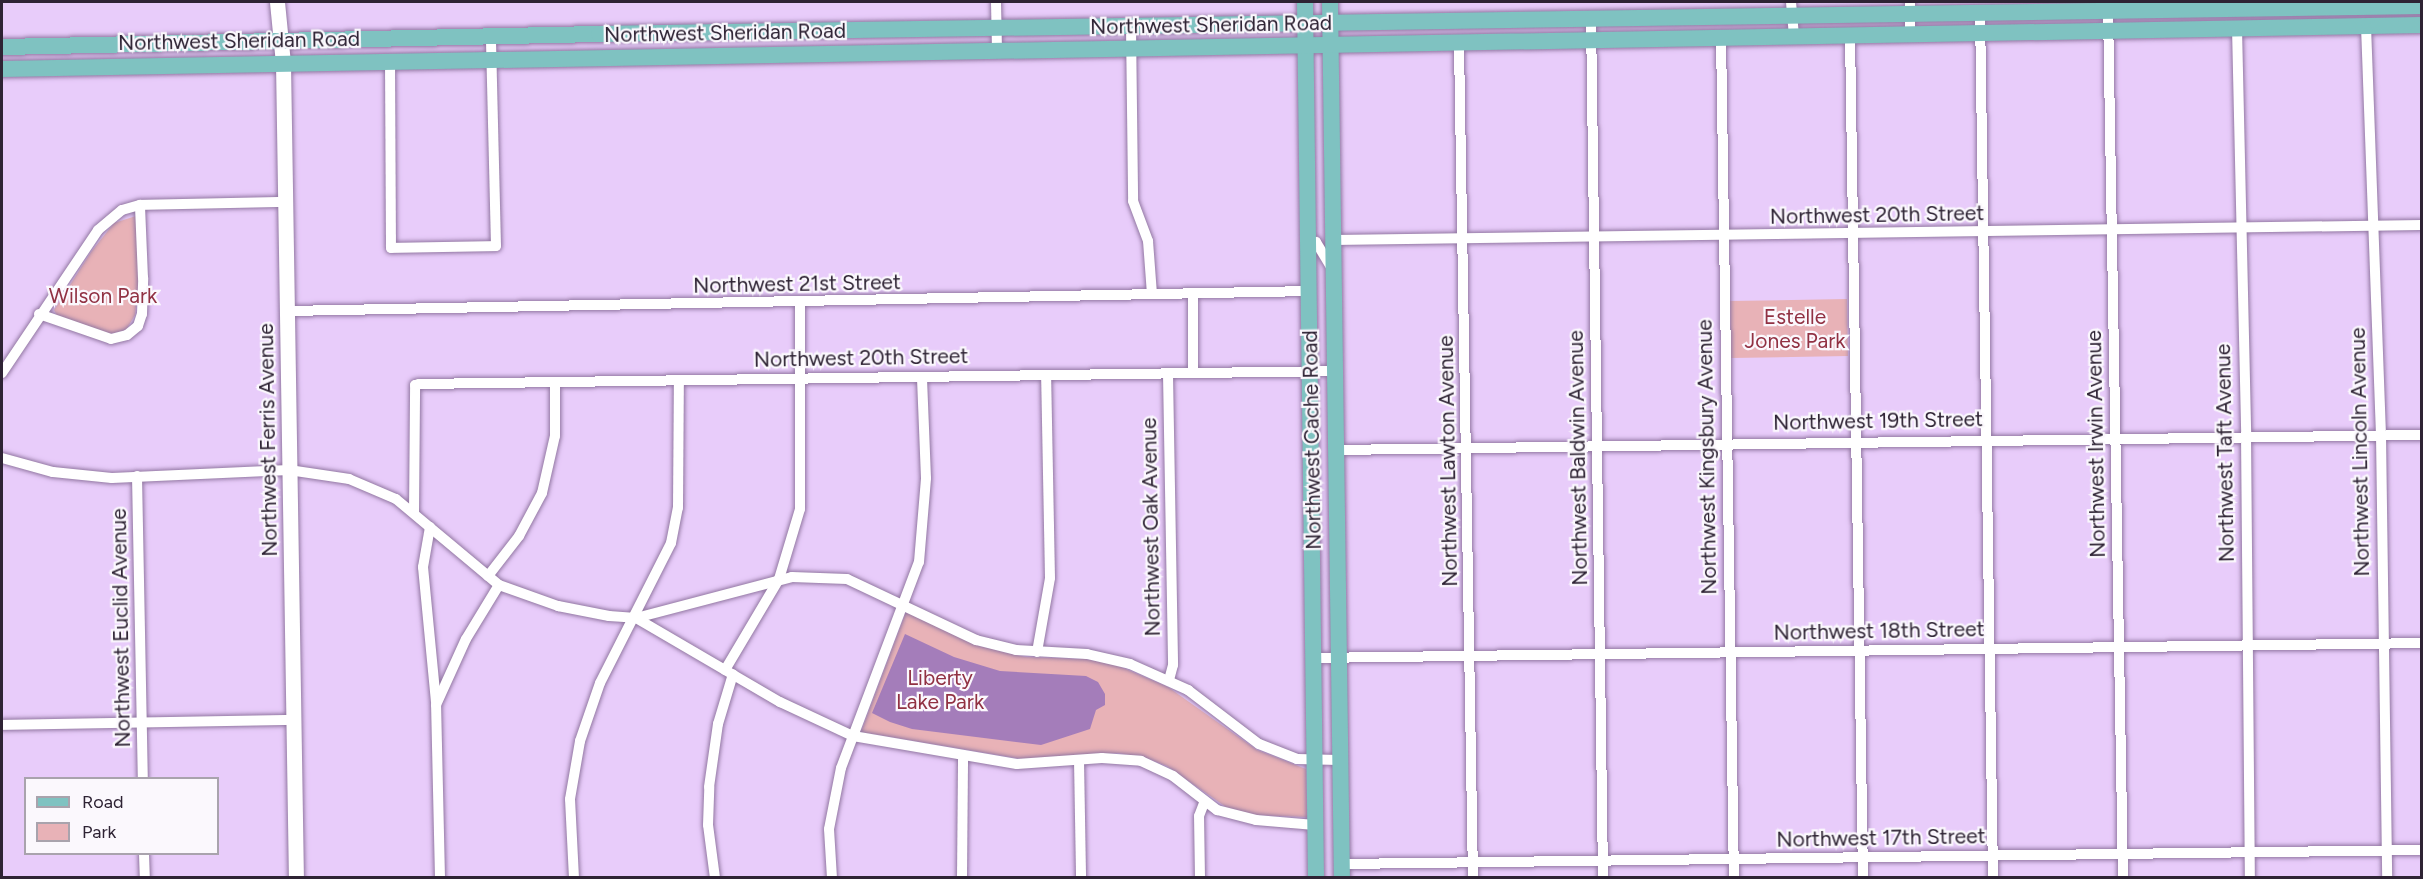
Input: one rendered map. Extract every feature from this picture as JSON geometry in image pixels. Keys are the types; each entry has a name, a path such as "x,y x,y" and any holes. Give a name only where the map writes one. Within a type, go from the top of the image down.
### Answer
{"main road":[{"name":"Northwest Ferris Avenue","path":"277,2 283,63 297,878"},
{"name":"Northwest Cache Road","path":"1305,2 1316,878"},
{"name":"Northwest Cache Road","path":"1330,2 1342,871"},
{"name":"Northwest Sheridan Road","path":"2,47 1591,17 1792,8 1910,7 1980,12 2300,4 2421,6"},
{"name":"Northwest Sheridan Road","path":"2,69 1459,44 1591,38 2421,25"},
{"path":"599,58 603,44 699,40 714,33"},
{"path":"530,59 549,51 592,47 599,34"}],"street":[{"path":"996,2 997,51"},
{"path":"2300,4 2300,27"},
{"path":"1910,7 1910,33"},
{"path":"1792,8 1794,35"},
{"name":"Northwest Irwin Avenue","path":"2108,10 2123,878"},
{"path":"1980,12 1994,878"},
{"name":"Northwest Baldwin Avenue","path":"1591,17 1603,878"},
{"name":"Northwest Lincoln Avenue","path":"2366,26 2380,435 2386,878"},
{"path":"1131,27 1133,201 1148,241 1152,294"},
{"name":"Northwest Taft Avenue","path":"2237,28 2238,227 2246,434 2246,646 2250,878"},
{"path":"1850,34 1863,878"},
{"path":"390,61 392,248 496,246 491,36"},
{"name":"Northwest Kingsbury Avenue","path":"1721,36 1721,236 1732,652 1734,878"},
{"name":"Northwest Lawton Avenue","path":"1459,44 1473,878"},
{"path":"2,373 39,314 108,219 140,205 285,202"},
{"path":"39,314 111,339 127,335 138,326 143,287 140,205"},
{"name":"Northwest 20th Street","path":"1333,240 1983,233 2421,225"},
{"path":"1307,241 1316,242 1333,270"},
{"name":"Northwest 21st Street","path":"288,311 800,304 1307,291"},
{"path":"1193,294 1193,373"},
{"path":"715,878 708,825 709,787 718,724 729,672 778,579 800,509 802,378 800,304"},
{"name":"Northwest 20th Street","path":"414,512 415,386 1334,371"},
{"name":"Northwest Oak Avenue","path":"1168,374 1173,664 1169,680"},
{"path":"1037,652 1050,578 1046,375"},
{"path":"832,878 832,812 853,736 919,562 924,527 922,377"},
{"path":"574,878 570,800 580,741 600,683 636,618 670,543 678,508 679,380"},
{"path":"488,576 531,518 542,493 555,436 555,382"},
{"name":"Northwest 19th Street","path":"1335,450 2246,434 2421,435"},
{"path":"2,459 53,472 137,476 289,470 366,484 414,512 499,585 558,606 636,618 807,717 853,736 963,756 1036,765 1079,760 1140,761 1173,776 1204,802 1232,816 1316,825"},
{"name":"Northwest Euclid Avenue","path":"137,476 143,777"},
{"path":"430,527 423,567 436,705 440,878"},
{"path":"636,618 778,579 814,575 847,579 976,640 1037,652 1111,658 1169,680 1259,744 1314,761 1339,760"},
{"path":"436,705 466,639 499,585"},
{"name":"Northwest 18th Street","path":"1312,658 2421,643"},
{"path":"2,725 294,720"},
{"path":"962,878 963,756"},
{"path":"1079,760 1081,878"},
{"path":"1200,878 1199,816 1204,802"},
{"name":"Northwest 17th Street","path":"1342,871 1473,863 2421,850"},
{"path":"144,855 145,878"}],"green space":[{"name":"Wilson Park","path":"136,216 139,279 135,315 126,330 110,334 57,316 54,310 91,252 114,223"},
{"name":"Estelle Jones Park","path":"1847,299 1848,356 1731,358 1730,301"},
{"name":"Liberty Lake Park","path":"906,612 979,646 1025,657 1085,659 1114,664 1168,687 1257,750 1306,769 1307,817 1248,815 1226,807 1167,766 1146,758 1118,753 1028,760 861,732"}],"shaded area":[{"path":"905,634 954,657 1000,671 1086,676 1098,682 1105,694 1105,705 1096,710 1090,729 1041,745 912,729 890,722 872,713"}]}
